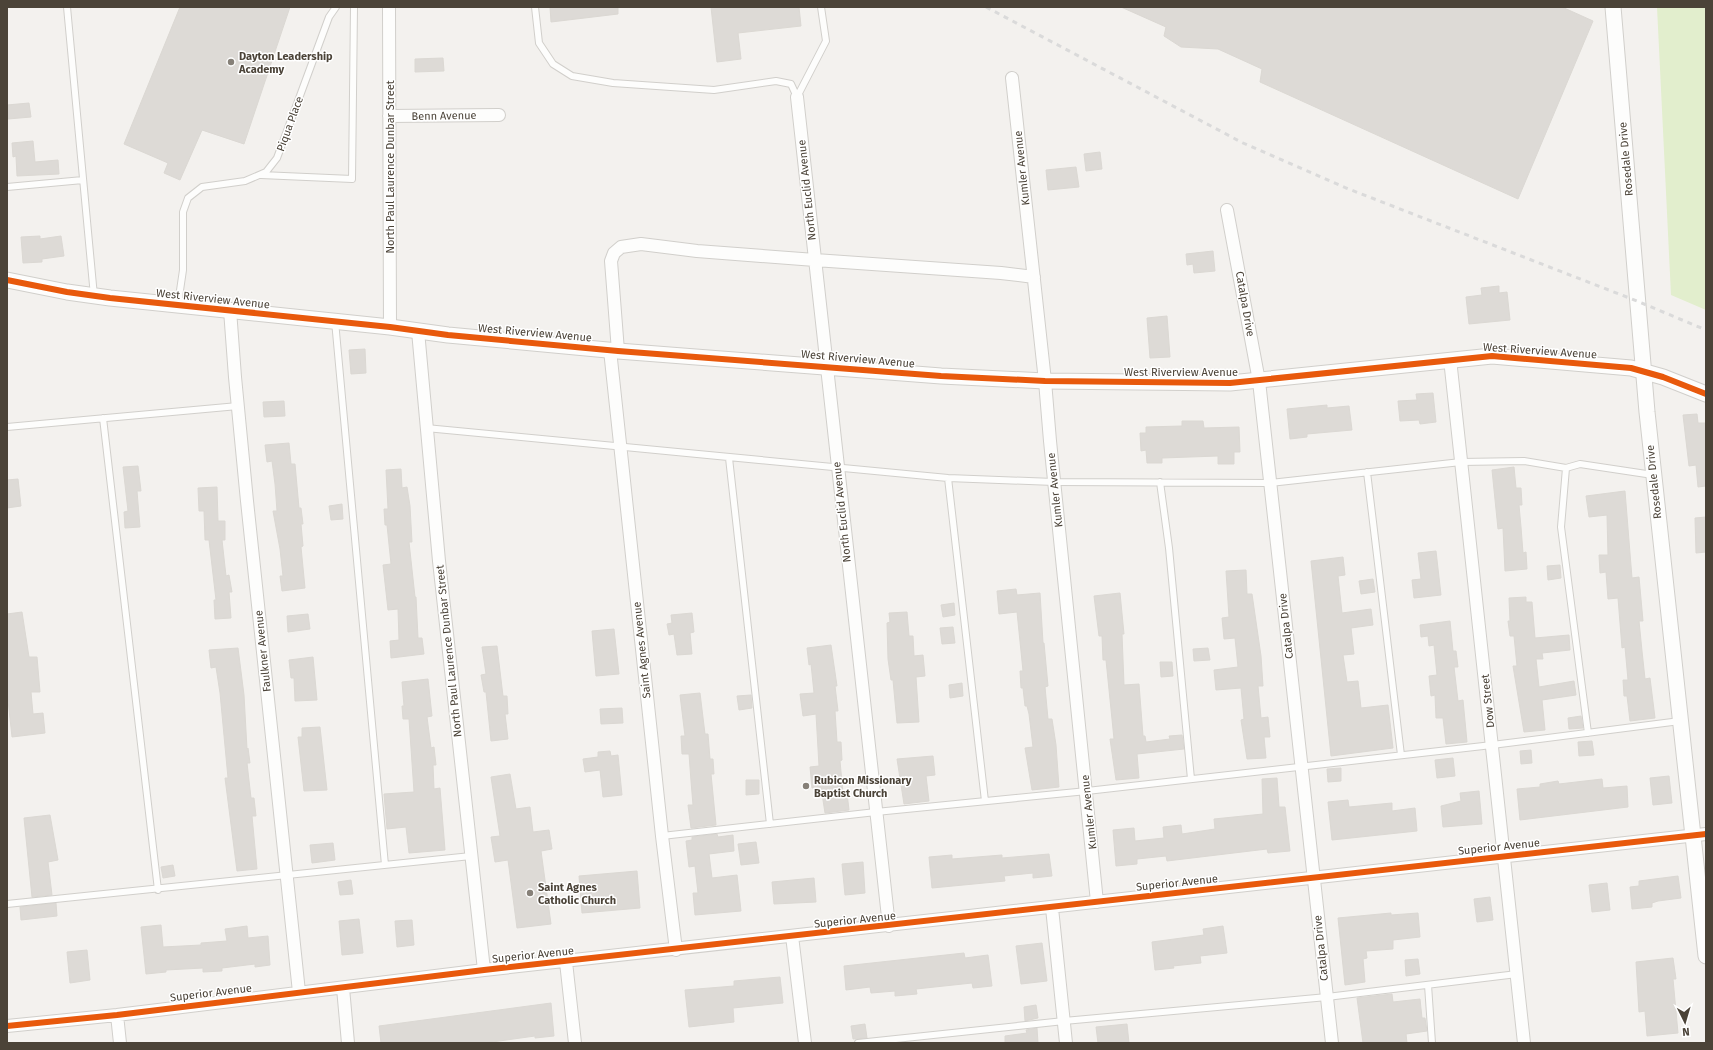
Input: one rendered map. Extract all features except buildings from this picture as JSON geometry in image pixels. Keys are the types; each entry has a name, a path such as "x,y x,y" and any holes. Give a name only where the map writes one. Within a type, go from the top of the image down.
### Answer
{"street":[{"name":"North Paul Laurence Dunbar Street","path":"389,7 390,327"},
{"name":"Rosedale Drive","path":"1613,7 1643,371 1681,721 1699,835 1706,956"},
{"name":"Kumler Avenue","path":"1012,78 1045,381 1097,902"},
{"name":"North Euclid Avenue","path":"797,97 889,926"},
{"name":"Benn Avenue","path":"389,116 499,115"},
{"name":"Catalpa Drive","path":"1227,210 1259,381 1332,1043"},
{"name":"Saint Agnes Avenue","path":"676,950 662,836 621,448 614,350 611,261 614,253 620,247 641,244 697,251 1001,273 1034,277"},
{"name":"West Riverview Avenue","path":"7,280 94,296 418,331 614,350 941,376 1045,381 1223,383 1259,381 1450,359 1492,356 1643,371 1663,377 1706,394"},
{"name":"Faulkner Avenue","path":"230,310 238,406 299,992"},
{"name":"North Paul Laurence Dunbar Street","path":"418,331 426,428 484,970"},
{"name":"Dow Street","path":"1450,359 1524,1043"},
{"name":"Superior Avenue","path":"7,1026 117,1015 484,970 676,950 1699,835"},
{"path":"1052,908 1066,1043"},
{"path":"792,936 805,1043"},
{"path":"566,962 575,1043"},
{"path":"343,988 348,1043"},
{"path":"117,1015 120,1043"}],"lane":[{"path":"67,7 94,296"},
{"name":"Piqua Place","path":"178,306 183,270 183,212 188,198 202,187 245,181 266,172 277,158 329,16 336,7"},
{"path":"259,175 352,179 354,7"},
{"path":"535,7 539,42 553,64 572,76 613,82 714,90 776,82 791,84 797,97"},
{"path":"797,97 826,41 821,7"},
{"path":"7,187 83,180"},
{"path":"335,321 385,865"},
{"path":"7,427 238,406"},
{"path":"103,418 158,890"},
{"path":"426,428 621,448 948,478 1054,482 1270,483 1461,462 1524,461 1566,468 1580,464 1654,475"},
{"path":"729,458 770,824"},
{"path":"1566,468 1561,527 1588,733"},
{"path":"1367,472 1401,755"},
{"path":"948,478 985,801"},
{"path":"1160,482 1169,548 1191,779"},
{"path":"662,836 876,812 1087,791 1492,745 1681,721"},
{"path":"7,904 158,890 471,856"},
{"path":"858,1043 1064,1021 1327,997 1517,974"},
{"path":"1428,985 1432,1043"}],"green space":[{"path":"1657,7 1706,7 1706,310 1671,295"}],"railway":[{"path":"986,7 1243,143 1346,188 1637,301 1706,330"}],"cycle path":[{"path":"7,280 67,292 110,298 390,327 448,335 618,351 941,376 1045,381 1230,383 1492,356 1631,368 1663,377 1706,394"},
{"path":"7,1026 117,1015 484,970 1706,834"}],"place":[{"name":"Dayton Leadership Academy","path":"231,62"},
{"name":"Rubicon Missionary Baptist Church","path":"806,786"},
{"name":"Saint Agnes Catholic Church","path":"530,893"}]}
